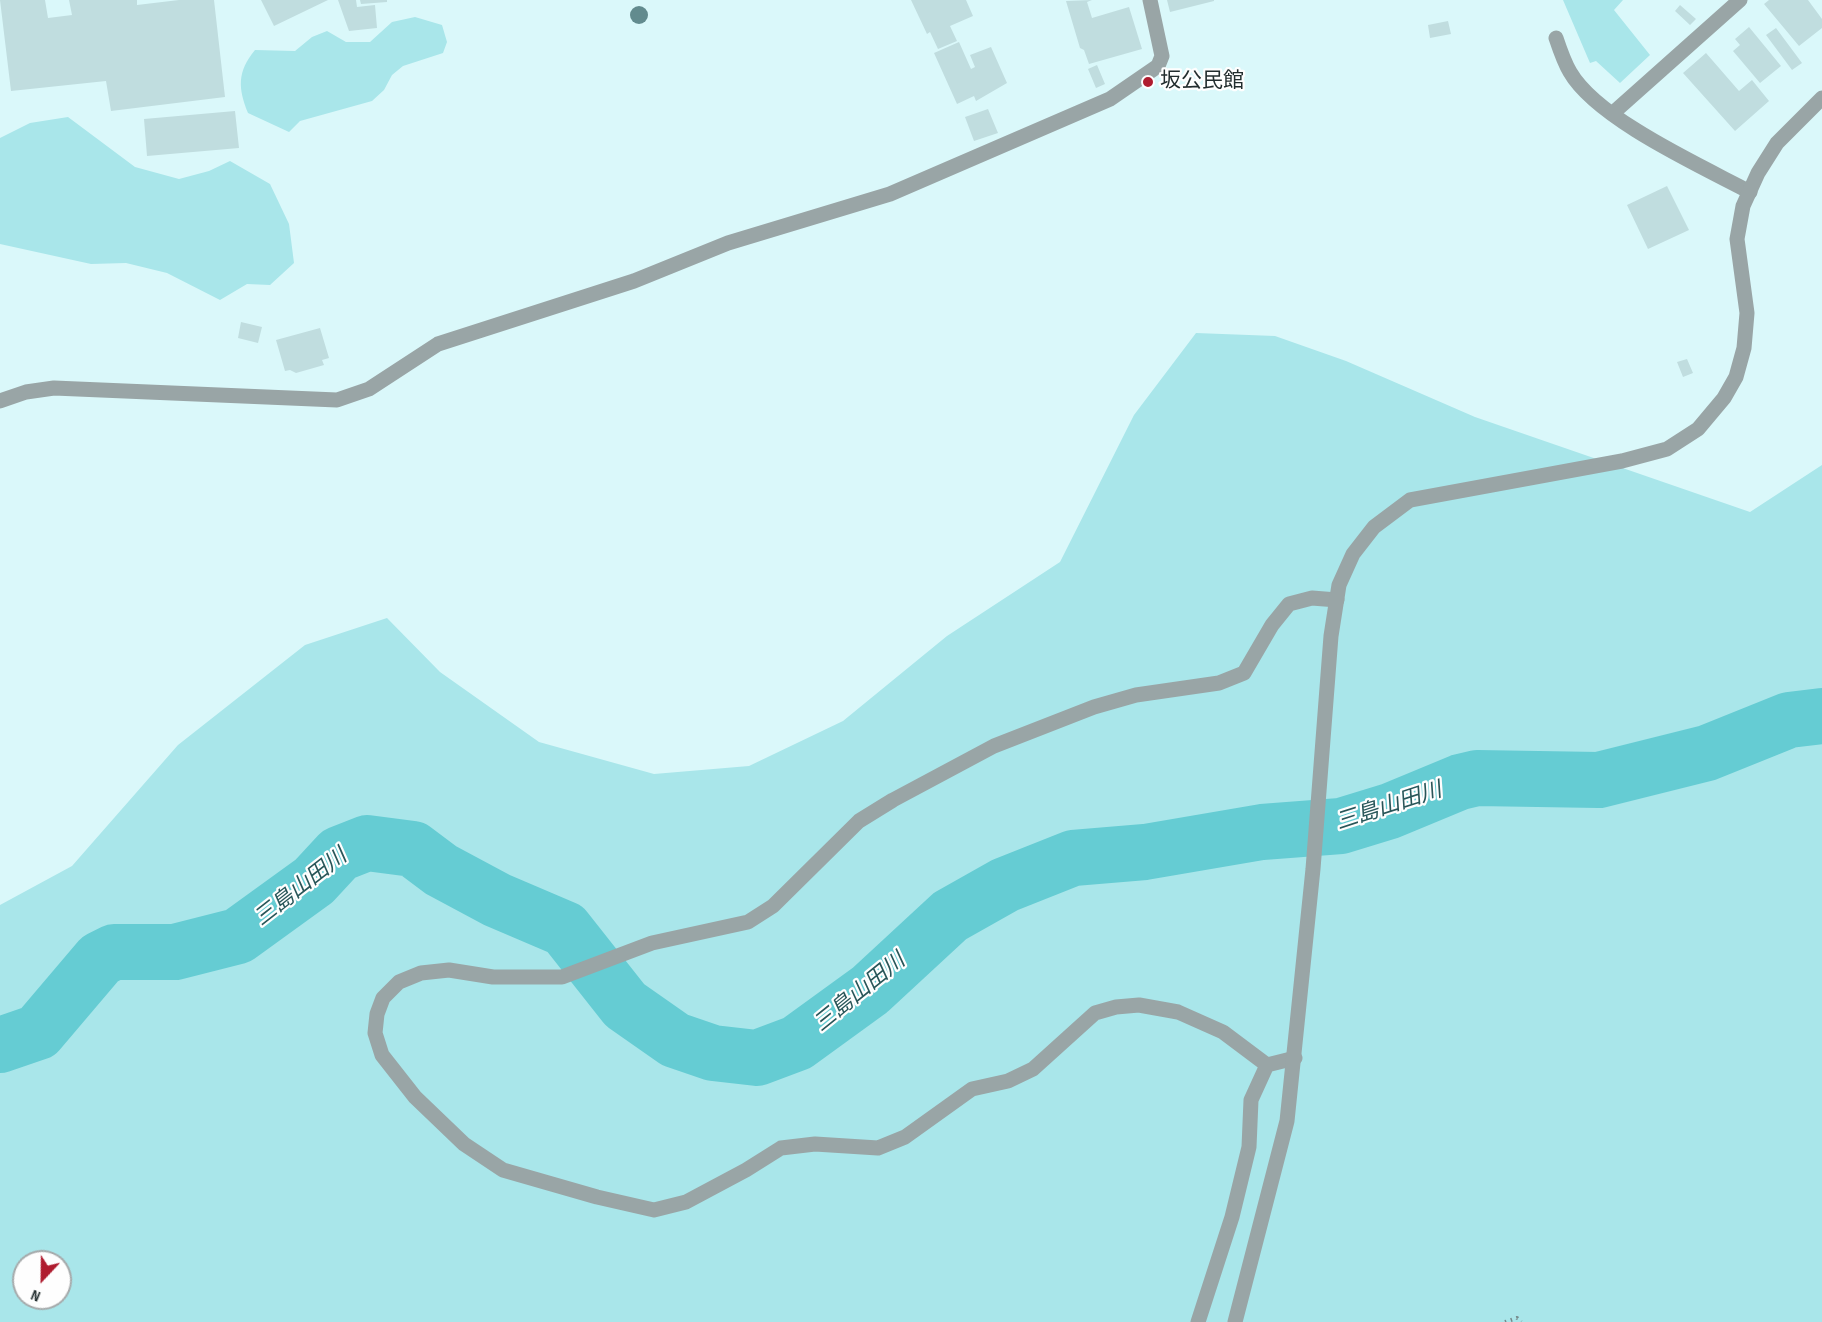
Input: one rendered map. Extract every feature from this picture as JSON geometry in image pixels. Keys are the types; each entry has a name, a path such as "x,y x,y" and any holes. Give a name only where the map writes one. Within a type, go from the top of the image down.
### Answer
{"street":[{"path":"0,401 26,392 54,388 337,400 351,397 369,389 438,344 634,281 728,243 890,194 1110,99 1158,66 1162,56 1150,0"},
{"path":"1613,113 1740,0"},
{"path":"1556,38 1575,80 1613,113 1687,159 1750,192"},
{"path":"1235,1322 1287,1121 1295,1058 1331,636 1339,585 1353,554 1374,527 1410,500 1622,461 1667,449 1698,429 1724,398 1736,377 1744,348 1747,312 1737,239 1743,206 1777,143 1822,98"},
{"path":"1267,1065 1223,1032 1178,1012 1139,1005 1116,1007 1095,1013 1033,1069 1008,1081 972,1089 904,1137 878,1148 814,1144 781,1148 746,1170 686,1202 654,1210 597,1197 503,1170 464,1144 415,1097 382,1055 375,1033 377,1014 383,998 399,982 422,973 450,970 492,976 562,977 652,943 748,922 773,906 859,821 893,800 994,746 1094,707 1136,695 1219,683 1244,673 1272,625 1289,604 1312,598 1337,600"},
{"path":"1267,1065 1295,1058"},
{"path":"1198,1322 1238,1193 1249,1147 1251,1100 1267,1065"}],"path":[{"path":"1505,1322 1517,1318 1521,1322"}],"shaded area":[{"path":"1563,0 1623,0 1614,10 1650,55 1620,83 1596,61 1590,63"},
{"path":"415,17 442,25 447,42 443,53 403,66 392,75 384,90 372,101 300,121 289,132 248,113 242,96 241,80 245,66 255,50 295,51 312,37 327,31 346,42 370,42 392,22"},
{"path":"68,117 135,167 179,179 209,171 230,161 270,184 289,224 294,263 270,285 247,284 220,300 167,273 126,263 91,264 0,244 0,138 30,123"},
{"path":"1196,333 1275,336 1346,361 1475,417 1750,512 1822,465 1822,1322 0,1322 0,905 72,866 178,745 305,645 387,618 440,672 539,742 654,774 749,766 843,721 947,636 1060,562 1134,415"}],"building":[{"path":"0,0 45,0 48,18 72,15 69,0 137,0 137,5 179,0 214,0 225,97 111,111 106,81 11,91"},
{"path":"261,0 328,0 274,26"},
{"path":"338,0 356,0 357,7 375,5 377,28 349,31"},
{"path":"360,0 387,0 387,2 361,4"},
{"path":"911,0 966,0 973,16 950,26 957,41 938,49 930,32 927,34"},
{"path":"1092,0 1087,2 1092,18 1129,7 1142,49 1089,64 1084,50 1080,48 1066,1"},
{"path":"1167,0 1214,0 1214,1 1170,12"},
{"path":"1769,0 1808,0 1822,19 1822,28 1799,46 1764,4"},
{"path":"1680,5 1696,19 1690,25 1675,11"},
{"path":"1448,21 1451,34 1430,38 1428,25"},
{"path":"1749,27 1781,66 1760,83 1733,51 1740,45 1735,39"},
{"path":"1776,28 1802,63 1792,70 1766,35"},
{"path":"959,42 971,69 975,67 970,55 991,47 1007,83 976,101 974,96 957,104 934,53"},
{"path":"1706,53 1739,91 1752,80 1769,101 1735,131 1683,73"},
{"path":"1097,65 1105,84 1096,88 1088,69"},
{"path":"988,109 998,133 974,141 965,117"},
{"path":"235,111 239,148 147,156 144,119"},
{"path":"1667,186 1689,230 1648,249 1627,205"},
{"path":"241,322 262,327 258,343 238,338"},
{"path":"320,328 329,358 322,360 324,365 296,373 290,370 285,371 276,340"},
{"path":"1687,359 1693,373 1683,377 1677,362"}],"waterway":[{"name":"三島山田川","path":"0,1045 38,1032 100,959 114,952 175,952 238,936 314,881 339,854 367,843 413,849 441,870 497,900 565,929 625,1005 675,1040 713,1053 757,1058 797,1043 870,990 950,916 1005,885 1073,858 1145,852 1262,832 1341,826 1390,811 1460,782 1477,778 1599,780 1707,753 1789,720 1822,716"}],"place":[{"name":"坂公民館","path":"1148,82"}]}
